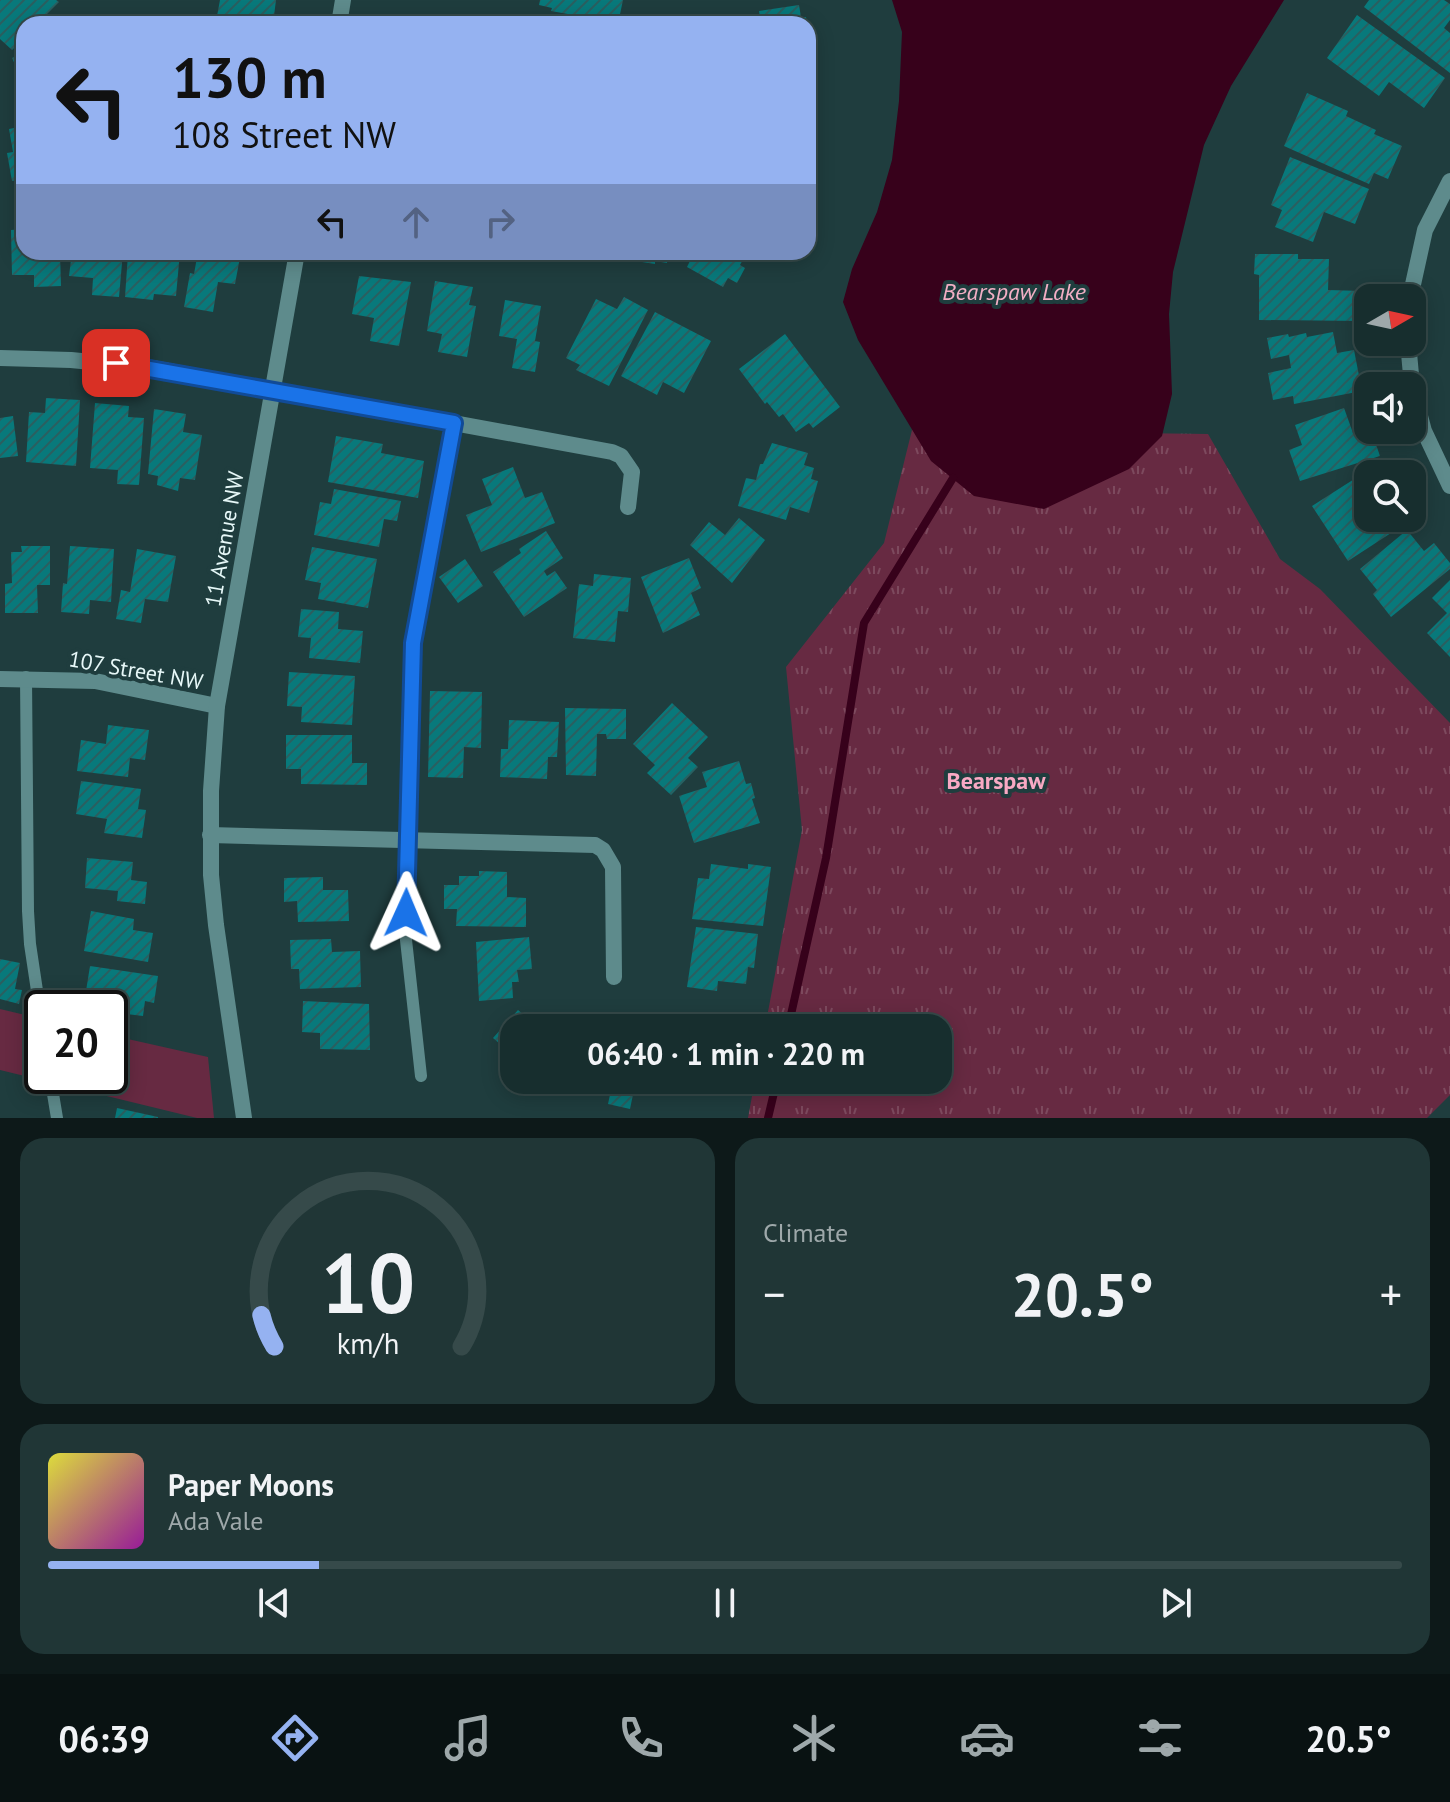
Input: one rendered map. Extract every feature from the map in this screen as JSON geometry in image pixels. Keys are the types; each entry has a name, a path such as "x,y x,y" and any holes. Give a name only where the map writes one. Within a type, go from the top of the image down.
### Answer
{"street":[{"path":"1413,284 1425,230 1450,181"},
{"name":"11 Avenue NW","path":"244,1118 216,925 210,835 217,706 296,260"},
{"path":"0,358 116,363 612,452 621,456 632,472 628,507"},
{"path":"1426,435 1450,486"},
{"name":"107 Street NW","path":"0,679 26,677 95,681 217,706"},
{"path":"210,835 582,843 603,850 613,867 614,977"}],"lane":[{"path":"421,1076 406,940 413,643 454,423"},
{"path":"26,677 28,911 37,990"},
{"path":"53,1094 57,1118"}],"green space":[{"path":"912,430 1208,434 1280,559 1320,589 1450,723 1450,1095 1427,1118 748,1118 752,1094 952,1094 952,1014 768,1014 802,830 786,667 884,543"},
{"path":"0,1009 24,1015 24,1076 0,1070"},
{"path":"128,1039 208,1057 214,1118 197,1118 98,1094 128,1094"}],"water":[{"name":"Bearspaw Lake","path":"892,0 1284,0 1231,86 1204,145 1173,272 1169,314 1172,394 1162,436 1129,469 1044,509 974,496 931,461 858,340 843,302 852,269 877,212 892,160 902,32"}],"building":[{"path":"0,0 59,2 45,16 16,16 16,46 12,50 0,39"},
{"path":"220,0 276,0 274,16 217,16"},
{"path":"540,0 623,0 620,16 579,16 551,11 552,8 539,5"},
{"path":"1369,0 1444,0 1450,4 1450,20 1444,28 1450,33 1450,73 1364,7"},
{"path":"799,5 801,16 760,16 759,11"},
{"path":"1357,15 1445,78 1424,108 1389,82 1379,96 1327,58"},
{"path":"1307,93 1348,111 1346,116 1376,130 1374,134 1402,146 1388,179 1374,173 1369,184 1284,146"},
{"path":"16,128 16,180 12,181 7,153 13,152 9,129"},
{"path":"1290,157 1369,189 1355,224 1324,212 1313,242 1275,227 1282,210 1271,205"},
{"path":"11,230 16,230 16,260 60,260 61,286 34,287 34,275 12,275"},
{"path":"1255,254 1298,254 1298,259 1329,259 1328,290 1354,291 1354,321 1259,320 1259,275 1254,274"},
{"path":"71,260 122,260 119,297 92,295 93,278 69,276"},
{"path":"128,260 179,260 176,296 154,294 153,300 125,297"},
{"path":"197,260 240,260 235,284 218,282 213,312 184,307 190,273 194,274"},
{"path":"629,260 667,260 667,263 655,261 655,264"},
{"path":"690,260 743,260 740,265 745,268 737,283 728,278 723,287 687,267"},
{"path":"359,276 411,282 399,346 370,341 374,318 352,314"},
{"path":"435,281 473,287 469,305 476,306 467,357 438,352 442,334 427,331"},
{"path":"624,297 648,310 609,386 576,370 580,365 566,358 596,299 617,309"},
{"path":"505,300 541,306 535,341 540,342 535,372 512,368 517,339 499,336"},
{"path":"655,312 711,341 684,393 663,382 657,395 621,376"},
{"path":"1333,332 1337,353 1354,350 1358,372 1354,372 1354,393 1294,404 1293,396 1273,400 1268,373 1291,368 1289,355 1271,359 1267,338 1306,333 1307,337"},
{"path":"785,334 840,407 813,428 809,423 796,432 783,414 779,417 767,402 765,404 739,369"},
{"path":"46,398 80,400 76,466 26,462 29,412 45,413"},
{"path":"95,403 129,406 128,417 144,418 139,485 117,484 118,470 90,468"},
{"path":"1344,408 1354,433 1354,444 1376,444 1380,456 1354,460 1354,464 1300,481 1289,450 1302,445 1295,425"},
{"path":"154,409 186,414 183,432 202,435 195,480 180,478 178,491 157,485 158,476 148,474"},
{"path":"13,416 18,456 0,458 0,418"},
{"path":"336,436 383,444 381,453 424,461 418,498 328,482"},
{"path":"772,443 808,453 804,465 814,468 811,479 818,481 809,513 790,507 786,520 738,506 746,478 756,480 760,464 763,464"},
{"path":"513,467 525,498 542,492 555,523 481,552 466,515 492,505 482,479"},
{"path":"1354,479 1354,532 1393,532 1348,561 1312,506"},
{"path":"334,489 401,501 397,521 384,519 379,547 314,535 320,502 331,504"},
{"path":"739,518 765,540 732,583 690,545 709,522 725,535"},
{"path":"546,531 563,558 544,571 547,576 555,571 567,588 524,617 493,572"},
{"path":"1405,532 1409,532 1424,551 1434,543 1450,563 1450,569 1391,617 1373,594 1377,590 1360,569"},
{"path":"21,546 50,546 50,585 37,585 38,613 5,613 5,584 12,583 11,552 22,552"},
{"path":"70,546 114,549 111,602 90,600 89,614 61,612"},
{"path":"312,547 377,559 368,608 318,599 321,583 305,580"},
{"path":"137,549 176,556 168,602 145,599 141,623 116,619 121,590 130,592"},
{"path":"689,558 701,588 691,593 700,615 663,633 641,577"},
{"path":"465,559 483,586 458,603 439,577"},
{"path":"594,574 631,578 628,612 618,611 615,642 573,638 579,584 593,586"},
{"path":"1450,580 1450,657 1427,633 1447,613 1432,598"},
{"path":"301,609 339,612 338,629 363,631 360,663 309,658 311,638 298,637"},
{"path":"289,672 355,676 352,725 301,722 302,707 287,706"},
{"path":"430,691 482,692 481,748 464,747 463,778 428,777"},
{"path":"672,703 708,737 688,758 698,767 671,795 647,773 655,765 633,744"},
{"path":"565,708 626,709 626,739 607,739 606,734 597,734 596,776 566,775"},
{"path":"509,720 559,722 557,757 548,757 547,779 500,777 501,749 508,749"},
{"path":"108,725 149,730 145,760 130,758 128,777 77,771 81,740 106,744"},
{"path":"286,735 352,735 352,763 367,763 367,785 301,784 301,769 286,769"},
{"path":"739,761 746,784 751,783 755,798 752,799 760,823 694,843 679,796 707,787 702,772"},
{"path":"81,781 141,789 138,809 146,810 142,838 104,833 107,819 76,814"},
{"path":"87,858 133,862 131,880 147,882 145,904 117,901 118,891 85,888"},
{"path":"711,864 748,869 748,864 771,867 763,926 692,919 698,878 709,879"},
{"path":"479,871 507,872 507,897 526,898 526,927 456,926 457,909 444,909 444,885 459,885 459,876 479,876"},
{"path":"323,877 323,890 348,890 349,921 298,922 297,901 284,902 284,878"},
{"path":"91,911 134,919 133,930 153,933 148,962 84,951"},
{"path":"696,927 758,934 754,968 748,967 746,984 718,981 717,991 687,987"},
{"path":"529,937 532,969 517,970 519,982 512,982 513,998 479,1001 476,942"},
{"path":"331,939 332,952 360,951 361,987 300,989 299,969 291,969 290,940"},
{"path":"0,959 20,963 15,989 22,990 19,1004 0,999"},
{"path":"90,966 158,976 154,1003 145,1001 143,1016 128,1014 128,990 86,990"},
{"path":"303,1001 369,1004 370,1050 320,1049 320,1033 302,1032"},
{"path":"500,1030 500,1044 493,1038"},
{"path":"610,1094 633,1094 630,1109 608,1104"},
{"path":"117,1108 158,1117 158,1118 115,1118"}],"waterway":[{"path":"791,1014 826,858 864,623 953,478"},
{"path":"768,1118 774,1094"}],"district":[{"name":"Bearspaw","path":"996,781"}],"route":[{"path":"116,363 454,423 413,643 406,913"}]}
